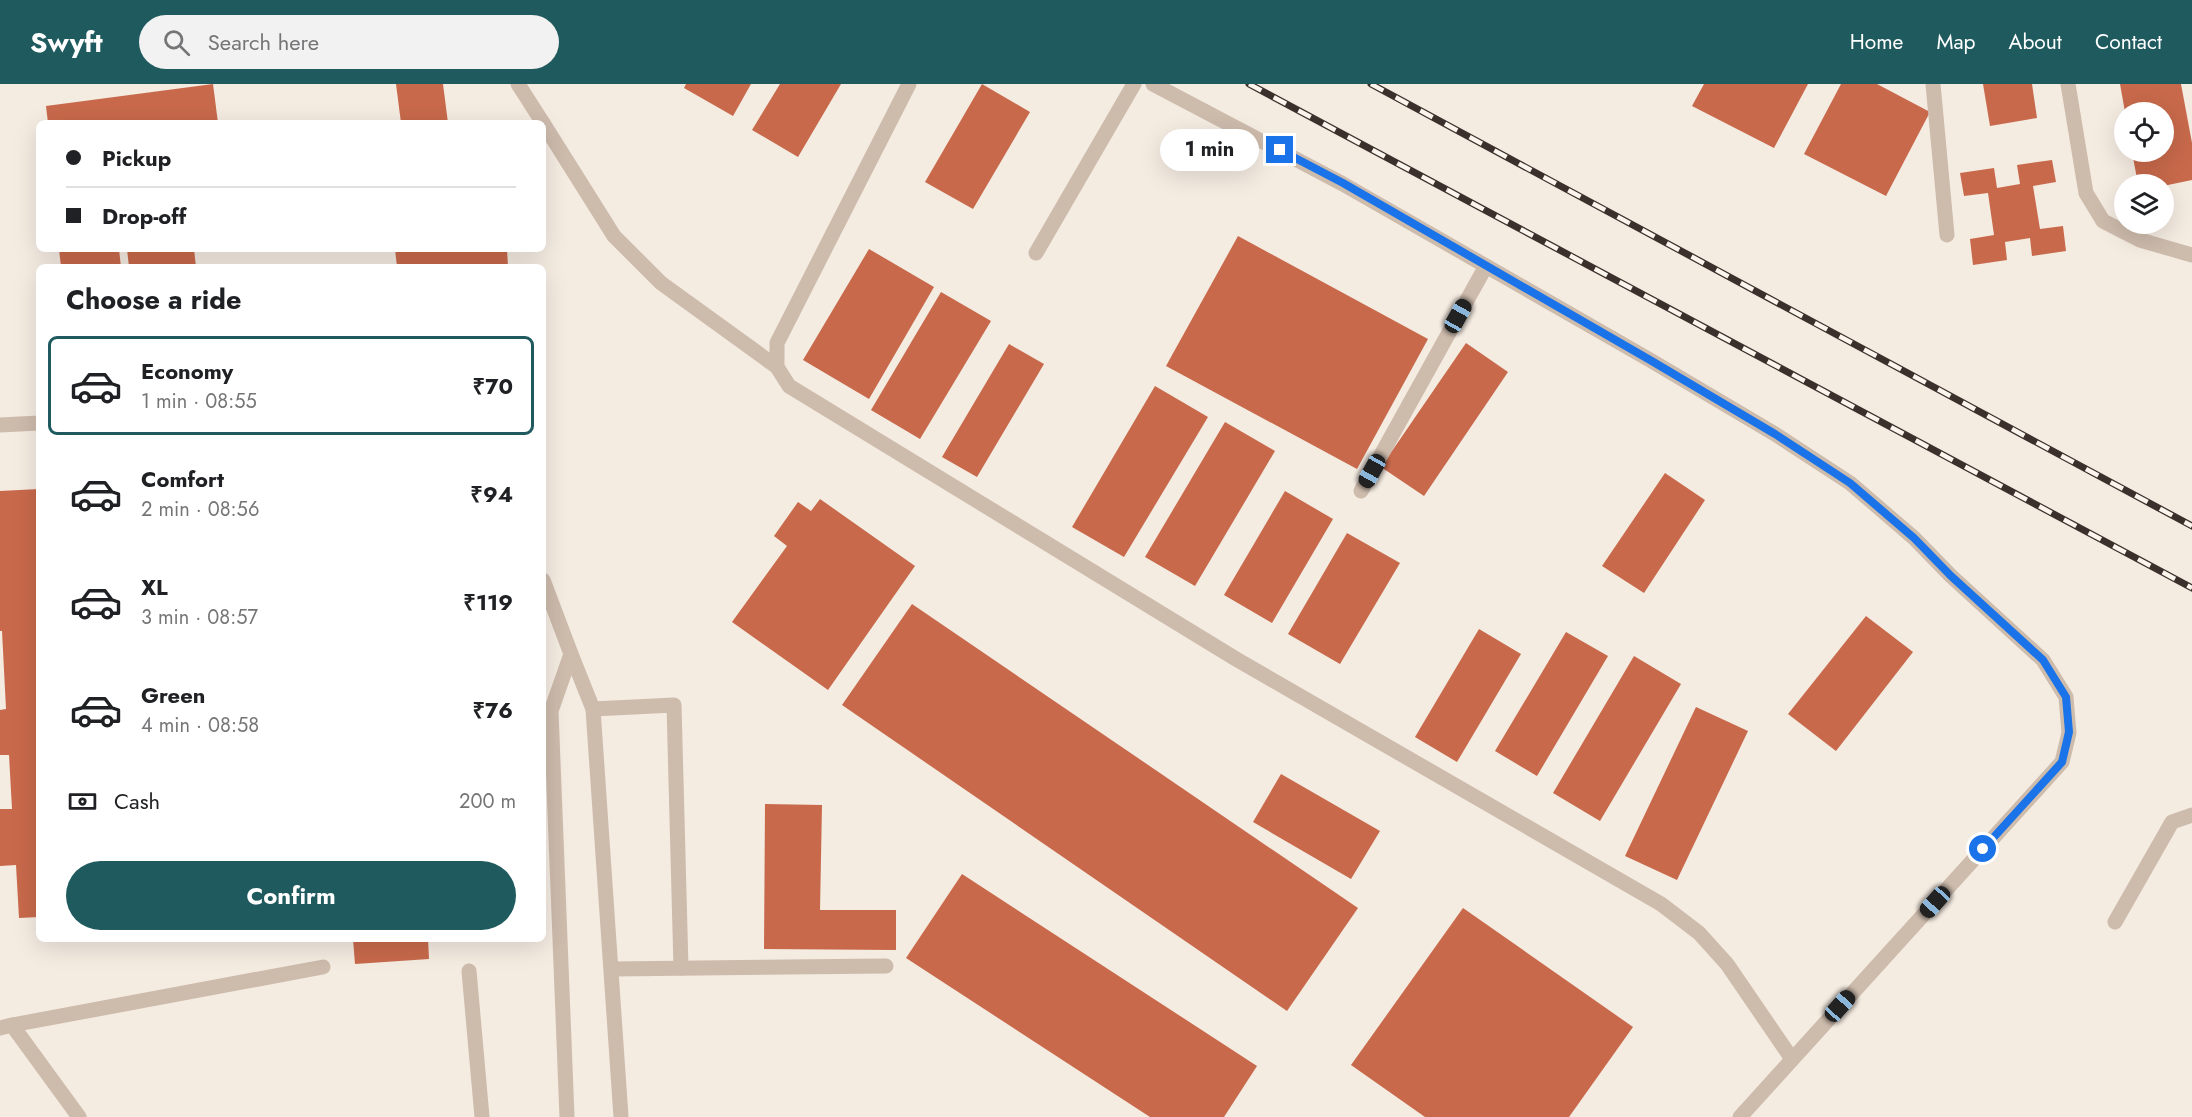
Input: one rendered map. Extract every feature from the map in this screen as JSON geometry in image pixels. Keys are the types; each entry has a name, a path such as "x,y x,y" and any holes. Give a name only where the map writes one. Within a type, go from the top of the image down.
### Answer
{"street":[{"path":"518,84 541,120"},
{"path":"777,367 777,343 909,84"},
{"path":"1036,253 1134,84"},
{"path":"1153,84 1343,183 1775,434 1850,483 1914,538 1951,576 2043,660 2066,697 2069,732 2062,762 1740,1117"},
{"path":"1933,84 1947,235"},
{"path":"2068,84 2085,193 2103,221 2140,240 2192,255"},
{"path":"546,128 614,236 661,283 777,367 789,386 1226,653 1661,904 1700,933 1727,964 1792,1059"},
{"path":"1361,491 1486,266"},
{"path":"0,425 36,423"},
{"path":"546,588 593,709 621,1117"},
{"path":"567,1117 550,711 571,654"},
{"path":"593,709 674,705 681,968"},
{"path":"2115,922 2172,822 2192,815"},
{"path":"612,969 886,966"},
{"path":"79,1117 6,1027 323,967"},
{"path":"469,971 482,1117"}],"building":[{"path":"213,84 218,120 48,120 46,106"},
{"path":"396,84 443,84 448,120 401,120"},
{"path":"686,84 751,84 733,116 684,88"},
{"path":"780,84 841,84 798,157 752,130"},
{"path":"982,84 1030,112 973,209 925,182"},
{"path":"1704,84 1808,84 1774,148 1692,106"},
{"path":"1841,84 1877,84 1930,112 1886,196 1804,154"},
{"path":"1983,84 2032,84 2037,118 1990,126"},
{"path":"2120,84 2181,84 2192,143 2192,180 2174,184 2174,174 2136,174 2134,162 2174,162 2174,102 2123,102"},
{"path":"2052,160 2056,182 2033,186 2040,229 2063,226 2066,251 2032,256 2030,238 2005,242 2007,260 1973,265 1970,239 1994,235 1988,193 1964,196 1960,173 1994,168 1997,188 2020,184 2017,165"},
{"path":"1238,236 1428,339 1357,469 1166,366"},
{"path":"869,249 934,287 869,399 803,360"},
{"path":"59,252 119,252 121,264 61,264"},
{"path":"127,252 194,252 196,264 129,264"},
{"path":"395,252 507,252 508,264 397,264"},
{"path":"941,292 991,321 920,439 871,410"},
{"path":"1466,343 1508,372 1424,496 1381,467"},
{"path":"1009,344 1044,364 977,477 942,457"},
{"path":"1155,386 1208,417 1124,557 1072,527"},
{"path":"1225,422 1275,451 1195,586 1145,557"},
{"path":"1665,473 1705,500 1644,593 1602,566"},
{"path":"36,489 36,917 19,918 16,865 0,866 0,809 12,809 9,755 0,755 0,710 6,709 2,631 0,631 0,491"},
{"path":"1285,491 1333,519 1272,623 1224,595"},
{"path":"820,499 915,566 828,690 732,622 787,546 774,536 798,502 811,511"},
{"path":"1347,533 1400,563 1340,664 1288,634"},
{"path":"912,604 1358,908 1287,1011 842,705"},
{"path":"1866,616 1913,652 1836,751 1788,714"},
{"path":"1479,629 1521,654 1457,762 1415,737"},
{"path":"1566,632 1608,656 1537,776 1495,751"},
{"path":"1634,656 1681,684 1600,821 1553,793"},
{"path":"1696,707 1748,731 1677,880 1625,856"},
{"path":"1281,774 1380,831 1351,879 1253,822"},
{"path":"765,804 822,805 820,910 896,910 896,950 764,949"},
{"path":"962,874 1257,1066 1224,1117 1150,1117 906,958"},
{"path":"1463,908 1633,1027 1569,1117 1425,1117 1351,1065"},
{"path":"353,942 428,942 429,959 355,964"}],"railway":[{"path":"1249,84 2192,588"},
{"path":"1371,84 2192,526"}],"route":[{"path":"1280,150 1343,183 1650,360 1775,434 1850,483 1914,538 1951,576 2043,660 2066,697 2069,732 2062,762 1983,849"}]}
